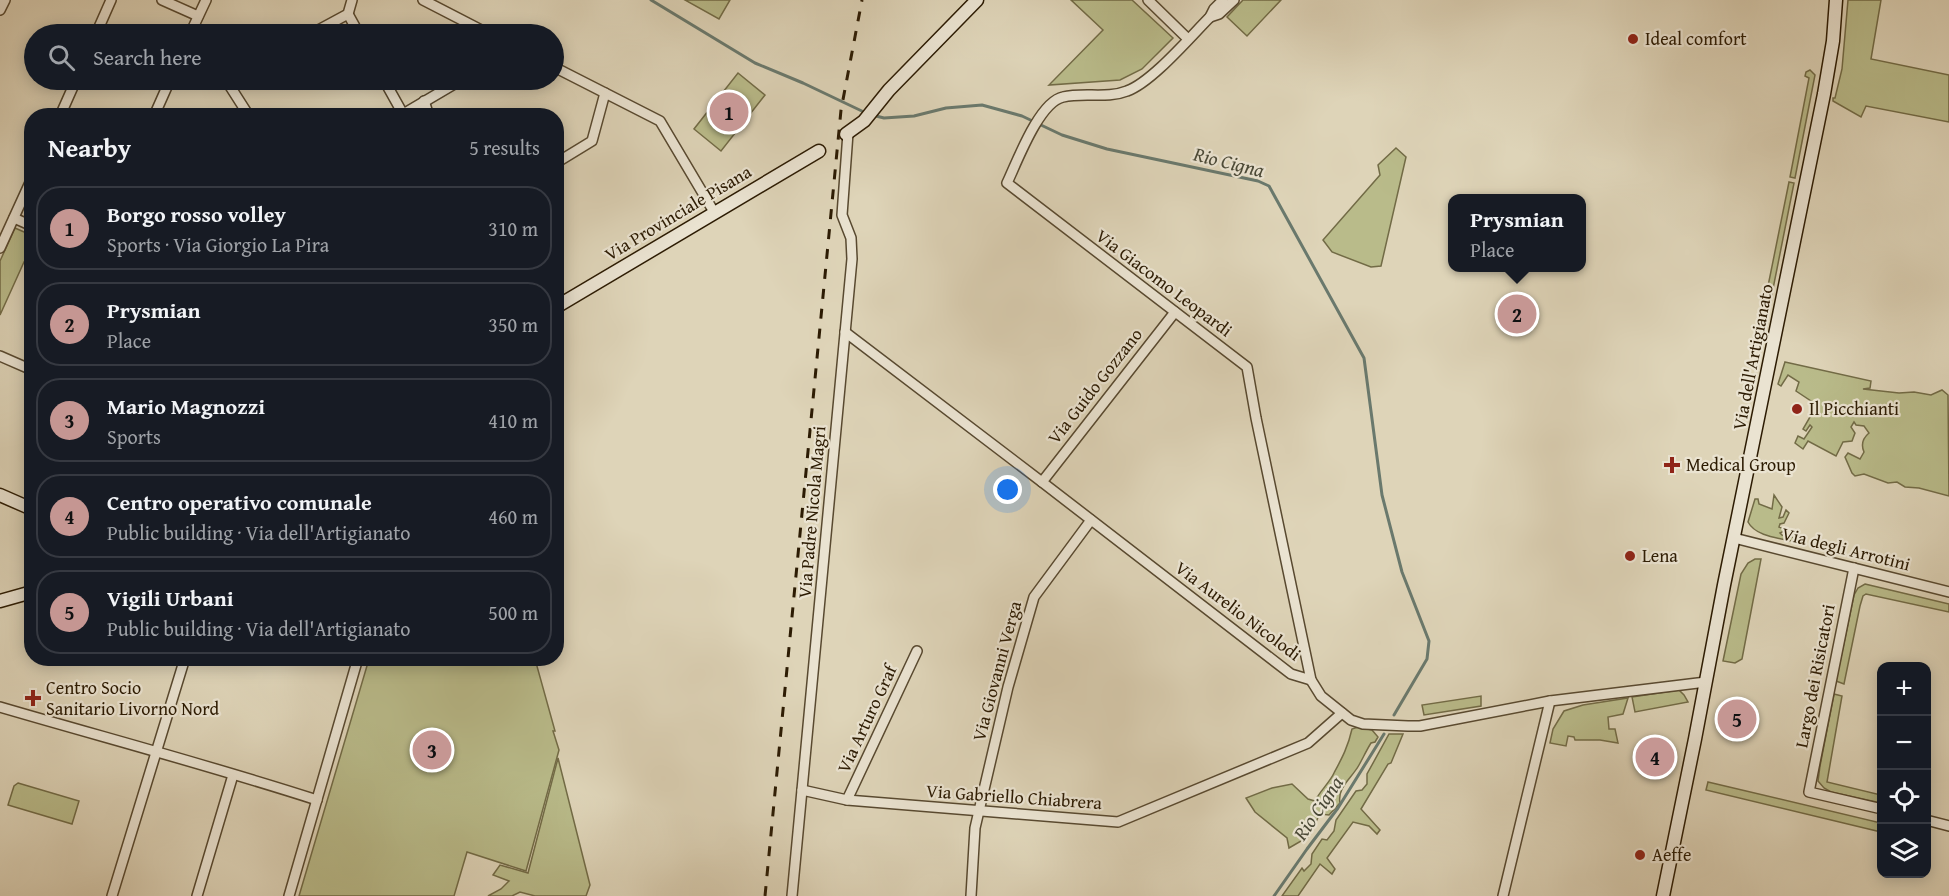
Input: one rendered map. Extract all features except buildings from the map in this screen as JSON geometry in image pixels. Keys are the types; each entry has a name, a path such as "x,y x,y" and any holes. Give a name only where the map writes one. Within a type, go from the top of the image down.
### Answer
{"street":[{"path":"0,10 5,0"},
{"path":"100,24 111,0"},
{"path":"162,0 198,16"},
{"path":"195,24 206,0"},
{"path":"352,0 348,14 354,24"},
{"path":"423,0 470,24"},
{"path":"847,134 864,121 977,0"},
{"path":"1148,0 1188,39"},
{"path":"1210,17 1223,0"},
{"path":"1210,17 1219,15 1234,0"},
{"name":"Via dell'Artigianato","path":"1663,896 1824,94 1833,41 1836,0"},
{"path":"330,24 348,14"},
{"name":"Via Giacomo Leopardi","path":"1210,17 1154,72 1128,91 1116,94 1063,97 1051,102 1041,114 1007,183 1247,367 1311,680"},
{"path":"564,72 660,121 714,212"},
{"path":"64,108 72,90"},
{"path":"158,108 166,90"},
{"path":"235,90 245,108"},
{"path":"389,90 398,108"},
{"path":"412,108 443,90"},
{"path":"564,158 592,141 605,93"},
{"path":"424,101 426,108"},
{"name":"Via Padre Nicola Magri","path":"792,896 852,248 851,238 842,215 847,134"},
{"name":"Via Provinciale Pisana","path":"564,302 819,151"},
{"path":"0,248 24,196"},
{"path":"14,218 24,222"},
{"name":"Via Guido Gozzano","path":"1042,482 1175,312"},
{"name":"Via Aurelio Nicolodi","path":"845,332 1291,674 1311,680 1319,694 1358,723 1408,726 1436,723 1550,701 1707,682"},
{"path":"0,356 24,366"},
{"path":"0,495 24,506"},
{"name":"Via Giovanni Verga","path":"971,896 975,828 995,736 1034,597 1091,520"},
{"name":"Via degli Arrotini","path":"1734,538 1949,592"},
{"name":"Largo dei Risicatori","path":"1854,567 1809,792 1877,808"},
{"path":"1923,585 1949,584"},
{"path":"0,601 24,594"},
{"name":"Via Arturo Graf","path":"848,800 917,651"},
{"path":"112,896 183,666"},
{"path":"289,896 356,666"},
{"path":"1503,896 1550,701"},
{"path":"0,707 157,751 317,800"},
{"name":"Via Gabriello Chiabrera","path":"802,790 848,800 1118,822 1308,743 1342,713"},
{"path":"197,896 234,775"},
{"path":"1931,821 1949,826"}],"green space":[{"path":"685,0 730,0 719,19"},
{"path":"1071,0 1132,0 1173,38 1142,69 1120,80 1049,85 1103,30"},
{"path":"1243,0 1281,0 1247,36 1227,17"},
{"path":"1848,0 1881,0 1871,59 1949,75 1949,122 1866,106 1861,117 1833,101 1842,69"},
{"path":"1810,70 1815,75 1795,178 1790,177 1809,78 1805,76"},
{"path":"738,73 765,95 721,151 694,129"},
{"path":"1396,148 1406,157 1381,266 1371,267 1332,252 1323,240 1380,175 1378,165"},
{"path":"1789,182 1794,183 1770,304 1764,303 1761,296 1766,296"},
{"path":"15,228 24,232 24,262 0,315 0,261"},
{"path":"1785,362 1871,381 1870,388 1863,389 1931,395 1942,390 1948,395 1949,496 1919,488 1905,487 1897,482 1888,483 1864,474 1855,476 1845,457 1848,453 1860,459 1864,452 1863,442 1869,433 1864,426 1856,425 1854,422 1851,427 1855,433 1852,441 1843,442 1836,456 1808,441 1803,449 1795,443 1798,436 1804,439 1812,427 1810,425 1806,431 1803,429 1817,405 1796,391 1799,382 1788,375 1781,386 1778,384"},
{"path":"1774,495 1782,507 1779,518 1783,517 1786,510 1789,513 1779,527 1793,532 1791,534 1784,531 1780,533 1796,538 1796,542 1762,534 1748,522 1755,499 1758,499 1759,504 1772,509"},
{"path":"1761,559 1742,659 1735,663 1723,661 1741,574 1748,563"},
{"path":"1865,584 1949,604 1949,612 1866,594 1863,596 1844,684 1836,681 1854,595 1858,588"},
{"path":"367,666 537,666 559,750 526,871 467,852 454,896 299,896"},
{"path":"1679,690 1688,702 1635,712 1632,697"},
{"path":"1834,694 1842,696 1827,782 1877,794 1877,802 1831,792 1824,788 1818,781"},
{"path":"1481,696 1481,706 1424,715 1422,705"},
{"path":"1628,698 1623,714 1608,717 1609,729 1615,729 1618,743 1575,740 1574,737 1568,736 1566,746 1550,743 1553,729 1564,711 1583,705"},
{"path":"1358,727 1372,730 1378,737 1375,742 1371,743 1356,770 1343,787 1340,803 1329,815 1320,814 1308,837 1289,848 1287,838 1255,812 1246,798 1272,788 1292,784 1308,799 1315,801 1340,762 1352,729"},
{"path":"1389,734 1403,734 1391,763 1388,764 1361,809 1380,830 1377,834 1369,826 1353,822 1327,858 1335,869 1332,874 1320,864 1298,896 1282,896 1302,868 1304,871 1311,864 1312,854 1322,839 1327,840 1334,831 1336,820 1356,791 1362,790 1367,784 1367,774"},
{"path":"558,758 590,885 586,896 535,896 520,892 512,896 488,896 501,889 509,881 493,875 500,865 528,873"},
{"path":"1708,782 1877,822 1877,831 1706,790"},
{"path":"18,783 79,801 72,824 8,805 14,786"}],"waterway":[{"name":"Rio Cigna","path":"651,0 755,63 866,113"},
{"name":"Rio Cigna","path":"872,115 884,118 914,116 946,108 982,105 1022,116 1062,135 1107,149 1258,181 1269,186 1364,358 1382,495 1402,572 1429,641 1427,659 1394,715"},
{"name":"Rio Cigna","path":"1274,896 1338,808 1384,734"}],"railway":[{"path":"765,896 841,110 862,0"}],"place":[{"name":"Ideal comfort","path":"1633,39"},
{"name":"Borgo rosso volley","path":"729,112"},
{"name":"Prysmian","path":"1517,314"},
{"name":"Il Picchianti","path":"1797,409"},
{"name":"Medical Group","path":"1672,465"},
{"name":"Lena","path":"1630,556"},
{"name":"Centro Socio Sanitario Livorno Nord","path":"33,698"},
{"name":"Vigili Urbani","path":"1737,719"},
{"name":"Mario Magnozzi","path":"432,750"},
{"name":"Centro operativo comunale","path":"1655,757"},
{"name":"Aeffe","path":"1640,855"}]}
